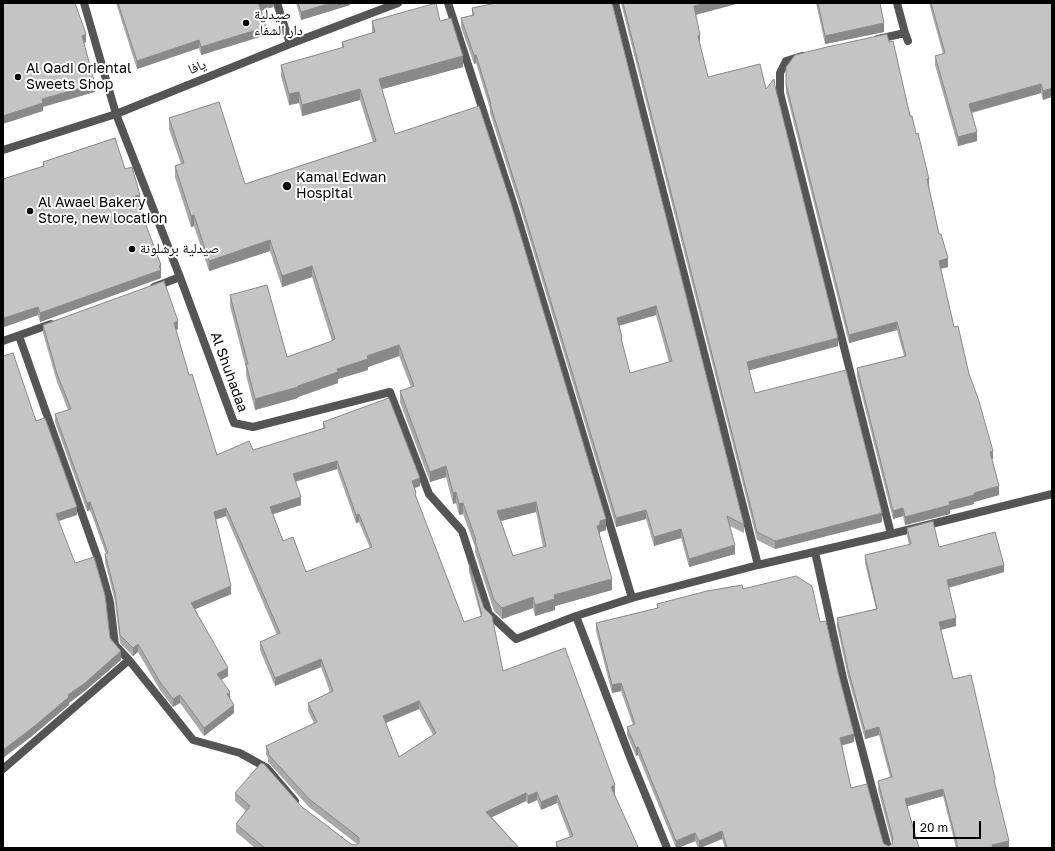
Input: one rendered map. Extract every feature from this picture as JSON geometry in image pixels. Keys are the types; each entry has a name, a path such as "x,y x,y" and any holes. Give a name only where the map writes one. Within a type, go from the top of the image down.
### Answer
{"street":[{"name":"Al Shuhadaa","path":"84,3 116,114 180,277 234,424 253,427 390,392 430,494 462,531 489,614 516,639 576,616"},
{"path":"277,3 290,44"},
{"name":"يافا","path":"3,150 116,114 290,44 398,3"},
{"path":"448,3 515,209 632,598"},
{"path":"615,3 758,565"},
{"path":"897,3 908,41"},
{"path":"866,41 905,33"},
{"path":"813,53 786,61 780,74 780,93 891,534"},
{"path":"144,291 180,277"},
{"path":"3,341 55,322"},
{"path":"19,336 98,559 110,602 114,645 129,660 193,740 240,753 267,768 300,806"},
{"path":"667,848 630,757 576,616 632,598 758,565 1052,494"},
{"path":"815,552 843,678 888,848"},
{"path":"3,770 129,660"}],"building":[{"path":"3,3 75,3 86,34 82,36 95,84 42,99 43,103 3,116"},
{"path":"118,3 261,3 259,4 266,27 201,47 199,40 137,61"},
{"path":"298,3 331,3 301,12"},
{"path":"436,3 440,21 451,18 463,56 379,79 395,134 479,106 510,200 606,519 600,521 600,525 597,526 612,579 554,595 555,599 535,605 533,597 502,608 494,600 463,503 459,504 456,492 453,493 446,466 430,472 400,391 414,386 399,345 367,356 368,359 337,369 338,372 298,387 255,399 246,364 248,364 230,295 267,285 287,357 335,339 312,266 282,276 270,240 209,261 194,215 191,216 175,166 184,163 169,118 219,102 245,184 376,141 360,89 302,105 299,92 289,94 281,65 344,47 342,42 375,32 372,21","holes":["536,502 546,546 513,556 497,511"]},
{"path":"496,3 612,3 744,525 727,516 735,545 689,559 681,529 654,537 646,510 616,518 476,55 474,55 461,18 474,15 472,8","holes":["656,306 672,361 630,373 617,318"]},
{"path":"623,3 707,3 694,6 700,35 698,36 708,77 760,64 766,89 774,79 838,338 747,362 755,393 846,370 882,513 775,541 757,532"},
{"path":"818,3 880,3 884,23 825,36"},
{"path":"931,3 1052,3 1052,88 1043,91 1041,84 969,104 977,132 958,137 935,56 945,53"},
{"path":"887,34 889,42 893,41 910,116 912,116 916,134 918,133 929,179 927,179 939,234 941,234 948,258 939,261 954,327 958,326 969,374 978,398 993,451 990,452 999,486 949,502 950,505 905,517 903,508 893,511 857,368 906,356 897,322 849,335 786,84 786,67 795,55"},
{"path":"115,138 125,169 132,167 140,195 135,196 161,265 159,266 161,270 40,313 38,307 4,318 3,179 44,166 43,162"},
{"path":"164,281 178,321 174,323 189,375 192,374 217,455 249,441 253,450 325,428 323,422 389,398 420,478 412,481 415,494 464,622 482,616 469,564 484,608 492,616 503,671 565,648 615,785 611,787 638,847 558,848 556,842 573,836 557,795 541,802 537,792 528,796 526,793 486,812 519,848 265,848 236,824 250,806 235,793 261,763 264,764 302,807 351,844 356,845 359,843 359,838 357,836 309,799 268,754 269,753 266,746 317,722 308,703 333,691 321,659 275,678 260,642 280,633 226,508 214,512 231,586 191,603 228,668 217,674 230,692 227,694 234,705 204,728 180,695 173,699 160,682 138,644 133,648 120,635 115,593 105,554 108,553 90,502 87,503 55,414 71,409 57,374 43,325","holes":["337,461 356,515 359,514 372,547 306,572 293,537 283,541 270,507 301,497 293,474","419,701 436,733 399,757 383,716"]},
{"path":"13,353 36,421 45,418 77,507 56,514 75,563 94,557 105,595 110,638 121,651 85,683 68,695 69,697 31,729 3,750 3,356"},
{"path":"933,521 939,547 995,532 1004,565 947,580 956,618 939,622 953,679 971,675 1009,841 992,845 993,848 958,848 943,789 905,799 919,848 727,848 722,831 699,841 695,833 676,841 638,747 636,748 627,727 635,724 621,683 612,685 596,623 658,608 657,604 707,591 742,585 743,589 796,576 812,586 820,622 826,621 854,734 840,738 851,788 867,784 883,842 889,846 892,844 893,839 878,781 892,777 879,727 865,731 848,669 837,618 877,609 865,555 911,544 907,528"}],"place":[{"name":"صيدلية دار الشفاء","path":"246,23"},
{"name":"Al Qadi Oriental Sweets Shop","path":"18,77"},
{"name":"Kamal Edwan Hospital","path":"287,186"},
{"name":"Al Awael Bakery Store, new location","path":"30,211"},
{"name":"صيدلية برشلونة","path":"132,249"}]}
